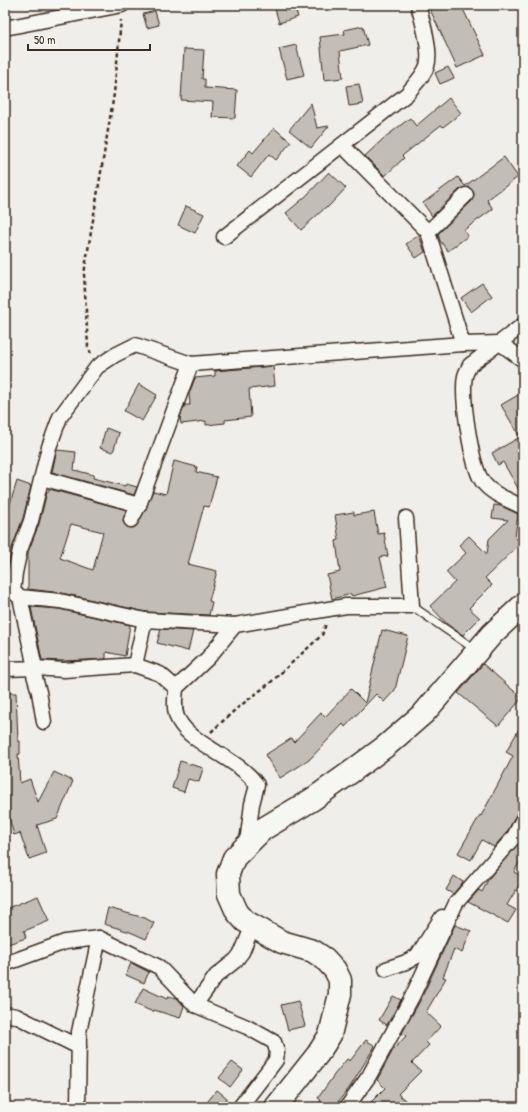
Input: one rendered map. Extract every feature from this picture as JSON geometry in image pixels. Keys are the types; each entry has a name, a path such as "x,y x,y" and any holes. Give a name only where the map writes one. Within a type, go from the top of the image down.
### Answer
{"highway":[{"path":"276,1107 318,1054 330,1035 340,994 340,980 335,970 325,959 313,951 282,942 260,931 245,921 237,912 228,888 228,874 234,858 247,843 263,829 313,799 386,746 424,713 492,634 523,605"}],"street":[{"path":"5,28 122,5"},
{"path":"224,237 407,94 420,78 427,66 428,54 425,32 418,5"},
{"path":"342,146 428,232 463,344"},
{"path":"428,232 466,196"},
{"path":"523,325 470,365 465,375 464,388 471,453 475,467 482,481 492,491 523,507"},
{"path":"406,518 412,606 332,608 235,625 145,620 60,601 20,597 13,592 15,573 42,478 49,447 60,417 97,367 115,354 135,345 191,364 463,344 500,343 523,360"},
{"path":"131,520 139,505 191,364"},
{"path":"42,478 139,505"},
{"path":"20,597 44,722"},
{"path":"136,665 145,620"},
{"path":"235,625 208,658 176,688 175,709 178,721 199,741 242,770 257,785 252,804 247,843"},
{"path":"5,669 33,668 64,670 136,665 160,674 176,688"},
{"path":"386,969 406,962 417,956 447,910 456,903 514,837 523,819"},
{"path":"347,1107 369,1076 412,997 456,903"},
{"path":"195,1005 216,976 236,960 242,952 252,925"},
{"path":"78,1107 79,1032 99,938"},
{"path":"5,964 65,942 99,938 160,967 195,1005 247,1027 274,1042 277,1051 276,1060 240,1107"},
{"path":"5,1014 16,1016 79,1047"}],"lane":[{"path":"412,606 477,651"}],"path":[{"path":"97,367 88,347 84,274 112,102 122,5"},
{"path":"199,741 270,683 322,635 332,608"}],"building":[{"path":"274,5 294,5 298,17 279,23"},
{"path":"428,5 461,5 485,55 457,68"},
{"path":"155,11 159,25 147,28 143,14"},
{"path":"363,26 368,45 340,51 343,78 324,80 320,37 345,34 344,30"},
{"path":"296,45 304,75 287,79 279,49"},
{"path":"184,49 204,50 202,79 205,79 205,88 237,90 235,118 212,117 213,102 181,100"},
{"path":"448,67 454,78 440,84 435,73"},
{"path":"359,84 363,104 349,106 346,86"},
{"path":"449,98 461,113 443,127 441,125 402,156 404,158 385,176 365,156 384,138 410,118 416,126"},
{"path":"311,103 317,128 329,126 311,148 289,130"},
{"path":"274,128 291,142 276,160 269,154 251,177 237,166 250,150 253,153"},
{"path":"504,157 518,177 487,200 493,209 464,230 468,236 448,251 440,241 438,234 472,201 474,193 469,187 460,189 432,216 423,203 458,177 465,186"},
{"path":"329,172 346,188 327,208 326,207 301,230 286,213 305,197"},
{"path":"186,206 204,214 195,233 178,225"},
{"path":"419,235 425,252 416,258 406,244"},
{"path":"482,283 492,296 471,312 461,298"},
{"path":"273,366 275,386 249,389 251,417 225,420 225,423 206,425 206,421 181,424 180,417 185,405 190,405 189,394 195,378 215,376 215,371"},
{"path":"139,384 157,395 142,421 124,411"},
{"path":"523,392 523,497 503,462 498,465 492,453 520,437 501,405"},
{"path":"106,428 119,433 113,452 100,448"},
{"path":"57,450 76,452 74,470 94,475 93,478 125,486 126,484 137,487 134,495 52,472"},
{"path":"174,461 197,467 196,472 217,477 209,507 204,506 188,564 217,571 209,601 212,602 209,615 146,612 62,593 28,589 28,552 39,524 49,489 127,510 123,521 127,527 132,528 138,524 153,491 166,494","holes":["71,524 103,532 93,570 60,558"]},
{"path":"17,481 31,486 23,518 12,548 5,587 5,520"},
{"path":"494,505 501,506 518,514 515,537 521,543 485,578 492,585 469,608 480,618 463,635 448,625 430,606 455,582 446,572 466,553 459,545 469,536 487,554 489,539 508,520 492,518"},
{"path":"354,512 354,515 374,512 378,534 384,533 388,556 380,557 387,587 352,596 351,594 332,599 327,575 340,572 336,541 339,540 335,515"},
{"path":"31,607 59,609 130,625 125,656 106,652 106,659 64,661 42,660"},
{"path":"161,629 193,631 188,651 157,643"},
{"path":"382,630 408,636 395,690 384,702 376,694 345,727 343,724 309,760 280,778 265,755 292,738 294,742 321,713 325,717 351,689 365,703"},
{"path":"483,664 522,698 498,726 458,693"},
{"path":"5,693 16,693 18,741 20,741 20,754 18,754 20,783 30,779 38,802 54,772 73,781 57,819 37,825 46,853 29,859 20,833 14,835 9,818 5,820"},
{"path":"523,722 523,811 516,815 507,832 494,847 482,840 471,860 458,853 480,815 481,816 513,756 506,752"},
{"path":"180,761 203,768 199,782 188,779 184,792 172,788"},
{"path":"523,838 523,855 514,872 523,878 507,905 516,910 508,923 468,902 479,890 482,892 489,878"},
{"path":"454,876 463,882 453,894 446,890"},
{"path":"38,896 49,921 24,931 26,938 5,945 5,909"},
{"path":"108,908 145,918 154,923 146,939 130,932 104,924"},
{"path":"455,925 471,931 462,953 454,949 443,977 446,978 426,1012 441,1026 426,1042 429,1045 412,1063 421,1071 398,1094 413,1107 366,1107 385,1088 377,1080 393,1050 406,1036 402,1033 420,1001"},
{"path":"131,963 149,972 144,983 126,975"},
{"path":"143,988 167,999 168,996 177,998 184,1006 180,1018 154,1010 153,1012 135,1004"},
{"path":"393,996 401,1000 387,1025 379,1020"},
{"path":"298,1001 305,1026 288,1030 281,1005"},
{"path":"366,1040 375,1046 350,1087 334,1107 316,1107 321,1100 318,1098 334,1075 347,1059 350,1061"},
{"path":"232,1062 243,1070 230,1087 219,1078"},
{"path":"217,1090 227,1098 221,1107 203,1107"}]}
